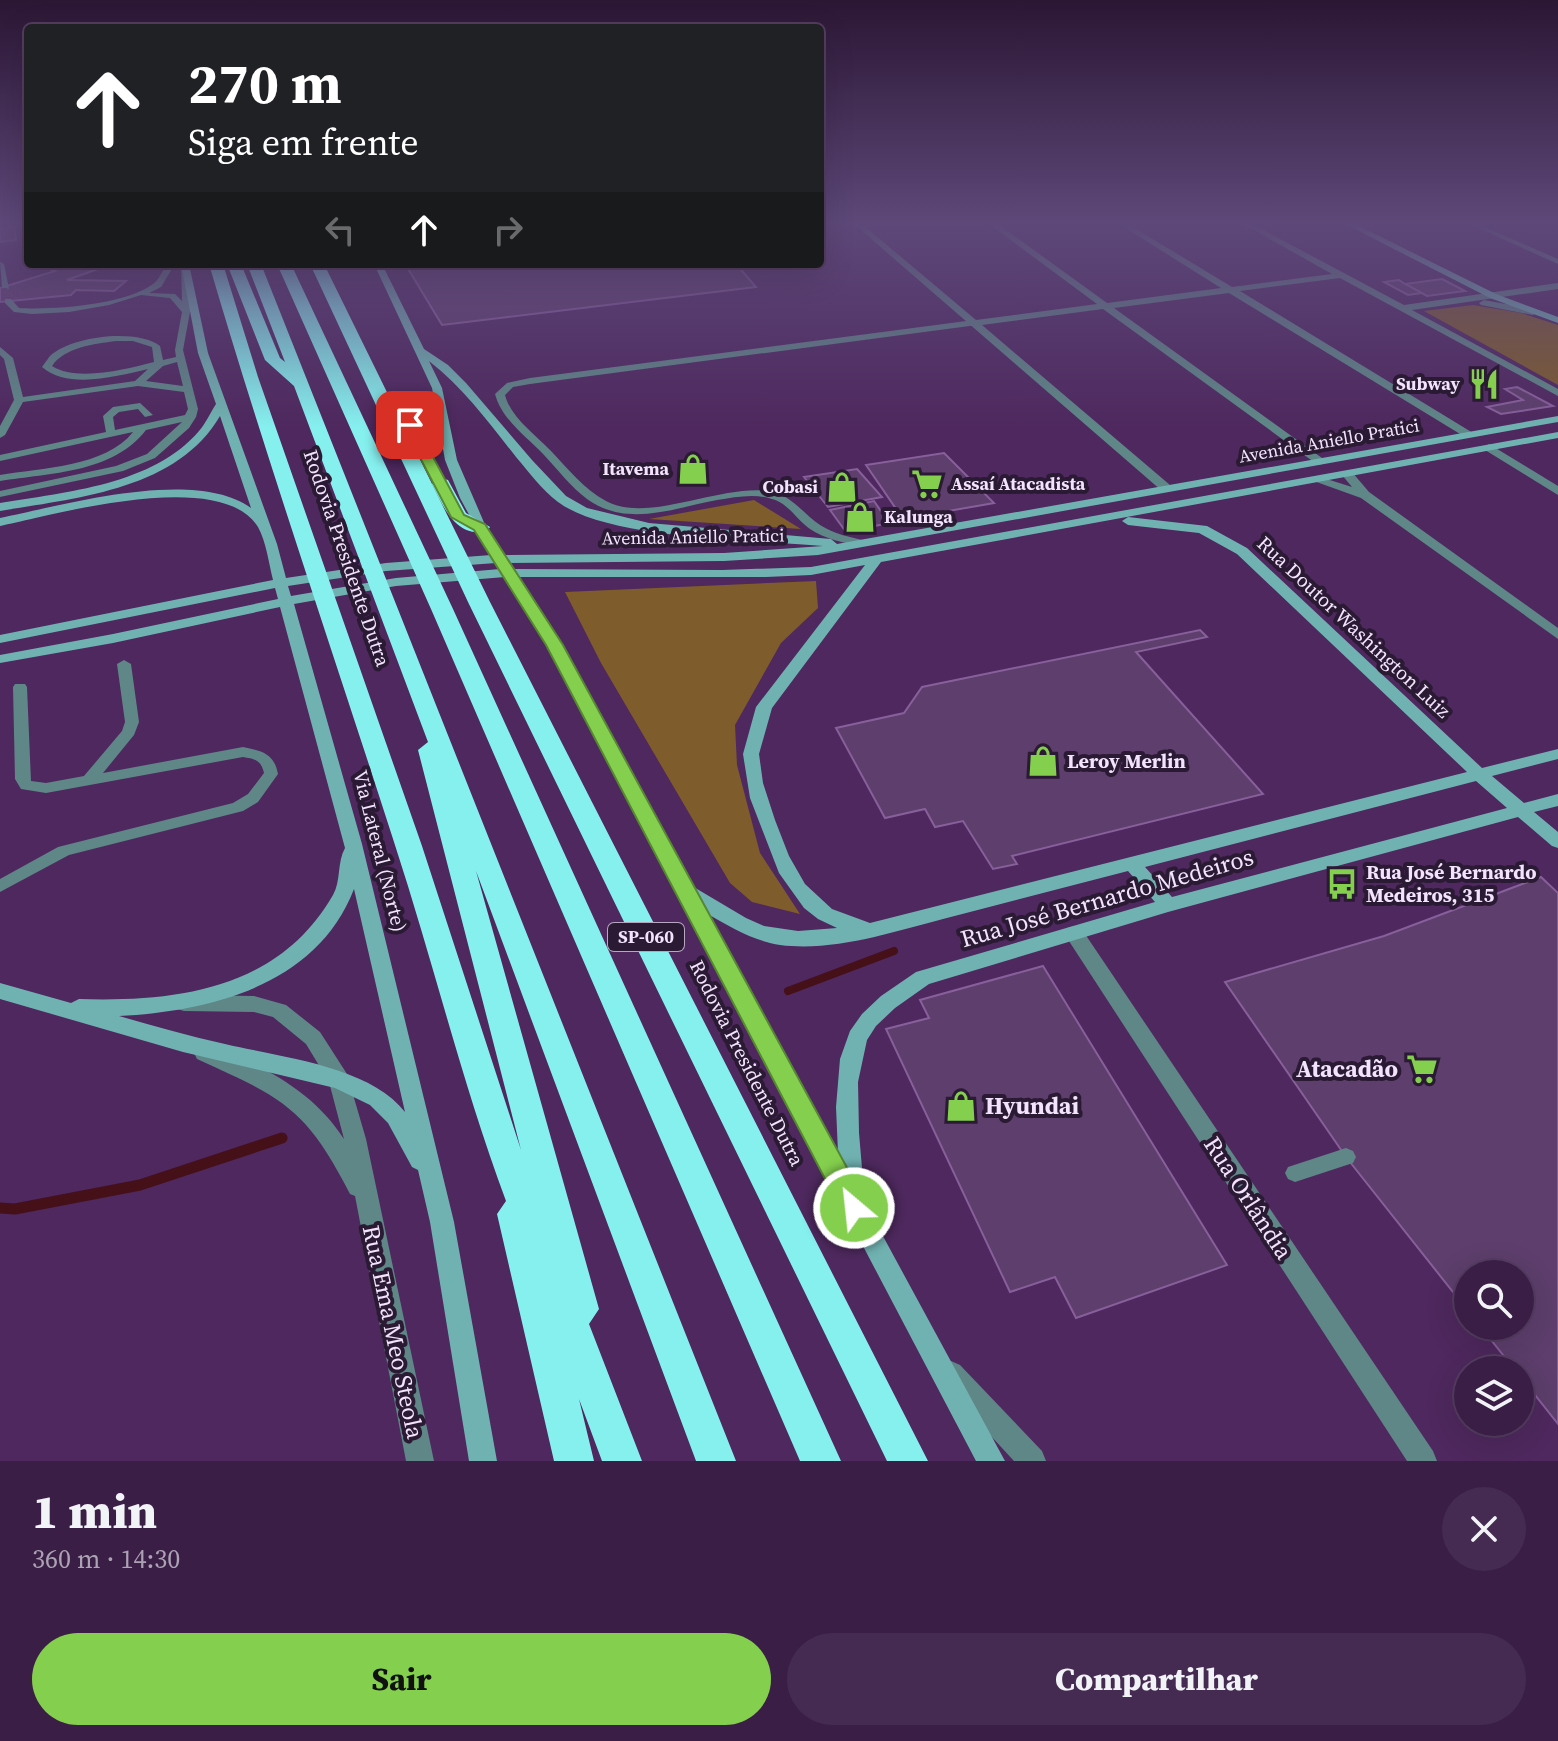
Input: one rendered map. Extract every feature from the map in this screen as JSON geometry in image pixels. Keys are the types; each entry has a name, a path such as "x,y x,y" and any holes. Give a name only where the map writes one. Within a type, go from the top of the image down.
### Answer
{"highway":[{"name":"Rodovia Presidente Dutra","path":"225,292 409,846 492,1119 618,1448"},
{"path":"245,292 273,360 302,385"},
{"name":"Rodovia Presidente Dutra","path":"265,292 399,627 567,1079 716,1461"},
{"name":"SP-060","path":"297,292 442,609 821,1461"},
{"name":"Rodovia Presidente Dutra","path":"331,292 479,602 908,1461"},
{"path":"389,410 410,425 458,517 480,527"},
{"path":"399,627 618,1448"},
{"path":"492,1119 574,1461"}],"main road":[{"name":"Via Lateral (Norte)","path":"191,292 203,353 270,544 353,844 442,1222 483,1461"},
{"path":"393,292 437,388 451,460 480,527 554,645 991,1461"},
{"path":"1485,292 1558,320"},
{"path":"1506,293 1558,314"},
{"path":"422,351 510,438 560,498 588,515 638,525 857,544"},
{"path":"0,507 104,487 144,473 193,445 209,428 220,406"},
{"name":"Avenida Aniello Pratici","path":"0,639 250,590 408,565 572,555 715,558 788,554 1558,419"},
{"name":"Avenida Aniello Pratici","path":"0,661 253,607 365,586 446,576 574,572 755,575 875,561 1558,435"},
{"path":"0,522 94,504 204,495 240,505 260,523 270,544"},
{"name":"Rua Doutor Washington Luiz","path":"1086,521 1186,525 1229,543 1336,637 1481,776 1558,842"},
{"path":"875,561 764,707 755,732 751,759 755,786 777,850 794,885 825,916 850,925 880,928"},
{"name":"Rua José Bernardo Medeiros","path":"683,888 735,924 784,941 880,928 1558,754"},
{"name":"Rua José Bernardo Medeiros","path":"854,1208 848,1070 855,1043 867,1022 891,998 923,978 1168,905 1558,800"},
{"path":"46,1004 132,1008 184,1003 231,992 284,965 320,933 344,893 353,844"},
{"path":"1132,864 1168,905"},
{"path":"0,991 183,1043 339,1080 378,1098 396,1116 413,1143 442,1222"}],"street":[{"path":"938,292 1166,488"},
{"path":"1087,292 1318,461"},
{"path":"974,323 1205,292"},
{"path":"1235,292 1469,435"},
{"path":"1374,292 1558,393"},
{"path":"1404,308 1512,292"},
{"path":"1455,301 1533,312"},
{"path":"1489,448 1558,491"},
{"path":"1348,475 1365,495 1558,635"},
{"path":"1317,480 1365,495"},
{"name":"Rua Orlândia","path":"1074,933 1423,1461"},
{"path":"184,1003 254,1004 279,1011 313,1038 339,1080 355,1139 365,1203"},
{"path":"183,1043 290,1092 316,1115 336,1142 365,1203"},
{"name":"Rua Ema Meo Steola","path":"365,1203 420,1461"},
{"path":"932,1354 1032,1461"}],"lane":[{"path":"8,301 17,310 44,312 139,292"},
{"path":"0,494 119,469 151,456 171,442 191,417 189,390 181,358 186,292"},
{"path":"132,295 172,296 186,312"},
{"path":"857,544 825,533 783,498 761,493 733,494 634,511 607,507 592,497 506,408 500,394 510,385 974,323"},
{"path":"159,365 152,342 133,338 80,345 56,355 47,367 56,374 76,377 159,365 181,358"},
{"path":"0,350 8,358 19,400 0,435"},
{"path":"138,383 159,365"},
{"path":"19,400 138,383 189,390"},
{"path":"111,434 108,416 116,409 140,406 148,415"},
{"path":"0,458 191,417"},
{"path":"0,478 113,455 131,445 142,428"},
{"path":"89,780 129,732 132,722 124,664"},
{"path":"0,886 64,851 238,807 253,798 271,774 269,763 260,755 243,752 36,788 22,779 20,687"},
{"path":"1295,1173 1346,1157"}],"shaded area":[{"path":"1473,305 1521,313 1558,325 1558,385 1424,311"},
{"path":"754,500 801,529 649,519"},
{"path":"816,581 818,608 781,643 735,725 737,765 760,853 800,914 752,902 730,883 601,663 565,592"}],"building":[{"path":"0,292 74,292 71,295 0,302"},
{"path":"422,292 713,292 442,325"},
{"path":"1420,292 1456,292 1427,296"},
{"path":"1517,387 1553,406 1501,414 1487,407 1523,400 1505,389"},
{"name":"Assaí Atacadista","path":"944,453 994,503 903,519 866,465"},
{"name":"Cobasi","path":"857,469 882,497 828,507 804,477"},
{"name":"Kalunga","path":"874,501 889,523 846,532 830,510"},
{"name":"Leroy Merlin","path":"1200,630 1207,637 1136,652 1263,794 1012,856 1017,864 993,869 963,821 935,827 925,809 885,818 836,728 904,713 922,687"},
{"name":"Atacadão","path":"1541,877 1558,893 1558,1424 1534,1394 1534,1356 1504,1356 1491,1340 1534,1340 1534,1260 1454,1260 1454,1293 1346,1157 1225,982 1384,936"},
{"path":"1043,966 1227,1265 1076,1318 1055,1277 1010,1292 886,1029 929,1018 920,1000"}],"waterway":[{"path":"788,991 894,951"},
{"path":"0,1208 15,1209 140,1185 282,1138"}],"place":[{"name":"Subway","path":"1484,384"},
{"name":"Itavema","path":"693,469"},
{"name":"Assaí Atacadista","path":"927,484"},
{"name":"Cobasi","path":"842,487"},
{"name":"Kalunga","path":"860,517"},
{"name":"Leroy Merlin","path":"1043,761"},
{"name":"Rua José Bernardo Medeiros, 315","path":"1342,884"},
{"name":"Atacadão","path":"1422,1069"},
{"name":"Hyundai","path":"961,1106"}],"route":[{"path":"410,425 458,517 480,527 554,645 854,1208"}]}
